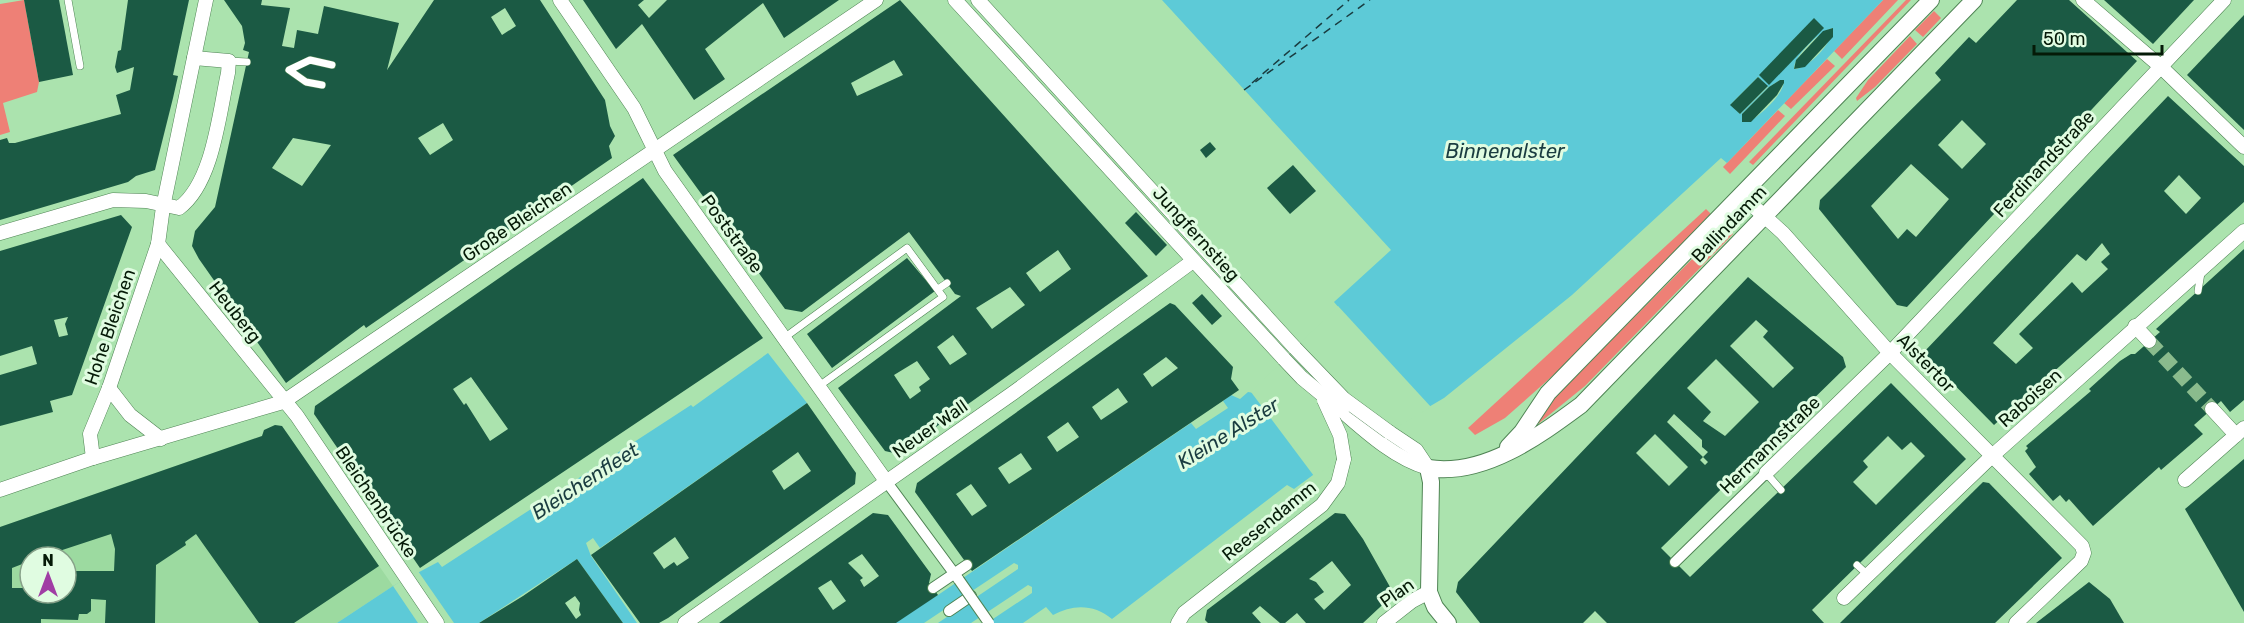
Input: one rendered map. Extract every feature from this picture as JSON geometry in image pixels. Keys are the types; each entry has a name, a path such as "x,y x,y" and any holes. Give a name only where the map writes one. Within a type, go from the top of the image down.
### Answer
{"street":[{"name":"Hohe Bleichen","path":"93,458 90,434 109,388 158,244 163,207 206,0"},
{"name":"Poststraße","path":"560,0 634,108 665,171 886,481"},
{"name":"Große Bleichen","path":"0,490 93,458 283,402 876,0"},
{"name":"Jungfernstieg","path":"955,0 1284,359 1321,395 1383,436 1416,450 1430,475"},
{"name":"Jungfernstieg","path":"978,0 1295,348 1383,436"},
{"name":"Ballindamm","path":"1498,455 1522,432 1548,393 1931,0"},
{"name":"Ballindamm","path":"1430,475 1498,455 1531,440 1581,405 1974,0"},
{"path":"2083,0 2160,66 2244,147"},
{"name":"Ferdinandstraße","path":"1890,353 2224,0"},
{"path":"0,233 113,200 146,201 163,207 178,208 191,199 199,187 226,83 229,61 194,58"},
{"name":"Alstertor","path":"1742,196 1783,233 1890,353 2079,542 2084,553 2081,561 2016,623"},
{"name":"Raboisen","path":"1844,598 1863,570 2244,231"},
{"name":"Heuberg","path":"158,244 283,402"},
{"name":"Neuer Wall","path":"685,623 1013,393 1193,261"},
{"path":"2135,326 2150,341"},
{"name":"Hermannstraße","path":"1675,562 1890,353"},
{"path":"109,388 130,415 161,439"},
{"name":"Reesendamm","path":"1178,623 1184,613 1322,505 1338,483 1344,459 1340,435 1321,395"},
{"name":"Bleichenbrücke","path":"283,402 297,416 436,623"},
{"path":"2185,480 2240,432 2212,409"},
{"path":"1430,475 1430,592 1435,607 1448,623"},
{"path":"886,481 971,596 985,621"},
{"path":"933,588 957,578 967,565"},
{"name":"Plan","path":"1384,623 1412,601 1430,592"},
{"path":"949,611 971,596"}],"lane":[{"path":"68,0 80,66"},
{"path":"322,85 306,82 289,70 310,60 332,65"},
{"path":"229,61 247,62"},
{"path":"784,338 907,249 938,289 943,297 819,386"},
{"path":"2198,291 2201,270"},
{"path":"938,289 947,283"},
{"path":"1766,473 1781,490"}],"shaded area":[{"path":"24,0 39,82 37,92 3,103 10,132 0,135 0,4"},
{"path":"1883,0 1898,0 1842,59 1834,51"},
{"path":"1906,0 1911,0 1753,165 1749,162"},
{"path":"1934,11 1941,18 1923,37 1915,30"},
{"path":"1910,36 1917,44 1875,87 1857,101 1856,98 1868,80"},
{"path":"1827,59 1835,66 1791,109 1784,103"},
{"path":"1778,110 1785,116 1730,174 1723,167"},
{"path":"1706,209 1712,215 1558,371 1505,418 1475,435 1468,428"},
{"path":"1725,226 1733,234 1585,386 1538,424 1551,401"},
{"path":"275,425 282,426 393,586 337,623 0,623 0,527 262,436 264,430"}],"water":[{"name":"Binnenalster","path":"1162,0 1883,0 1727,163 1721,158 1572,295 1444,398 1313,475 1294,489 1287,485 1112,619 1091,608 1076,607 1053,615 1046,607 1023,623 987,623 1032,593 1032,587 1028,585 971,623 938,623 1018,569 1018,565 1014,563 924,623 891,623 938,595 1191,423 1196,429 1228,408 1223,401 1231,395 1240,399 1248,392 1254,393 1340,309 1334,302 1391,250","holes":["1833,28 1829,40 1819,54 1806,65 1794,69 1798,57 1809,44","1758,77 1768,87 1740,114 1731,104","1784,80 1780,92 1772,103 1751,121 1742,122 1742,114 1769,87"]},
{"name":"Bleichenfleet","path":"768,353 807,403 600,548 593,538 586,543 591,556 637,623 623,623 577,559 479,623 337,623 393,586 438,562 442,567 691,405 693,407"}],"pier":[{"path":"1338,306 1431,407 1314,476 1251,392"},
{"path":"418,571 454,623 418,623 393,586"}],"building":[{"path":"24,0 59,0 73,75 39,82"},
{"path":"128,0 189,0 173,75 178,76 155,170 136,176 128,182 0,220 0,140 7,138 9,143 15,143 121,114 116,95 130,90 134,67 117,73 115,67 118,51 121,50"},
{"path":"224,0 262,0 261,5 290,8 282,46 294,48 297,30 318,34 324,6 399,23 387,70 434,0 540,0 605,100 610,126 615,136 609,146 612,158 366,328 364,325 286,383 192,246 195,231 215,207 249,52 243,50 245,43 242,26","holes":["505,8 516,26 502,35 491,17","443,123 453,140 430,155 418,138","293,138 331,145 302,186 272,168"]},
{"path":"583,0 644,0 638,5 649,18 667,0 839,0 784,38 763,3 705,49 725,79 694,100 642,24 616,49"},
{"path":"900,0 1148,276 898,454 885,451 838,388 961,296 955,294 909,232 802,312 785,309 673,155","holes":["894,60 903,75 857,96 851,83","1058,250 1071,269 1040,292 1026,273","1010,287 1025,305 992,329 976,308","953,335 967,354 950,365 937,347","917,361 930,379 919,387 921,391 910,399 894,375"]},
{"path":"2017,0 2069,0 2137,61 1907,307 1897,305 1819,209 1820,200 1941,80 1935,73 1969,37 1976,43","holes":["1962,120 1986,144 1962,169 1938,145","1911,164 1949,199 1916,237 1907,229 1898,239 1871,206"]},
{"path":"2104,0 2194,0 2153,44"},
{"path":"2244,15 2244,130 2187,75"},
{"path":"1814,18 1824,28 1769,85 1759,75"},
{"path":"1833,28 1833,37 1805,67 1794,69 1796,60 1823,31"},
{"path":"1758,77 1768,86 1740,114 1730,105"},
{"path":"1784,80 1784,83 1777,95 1751,122 1742,122 1742,114 1769,87"},
{"path":"2168,96 2244,166 2244,202 1994,425 1923,353","holes":["2179,175 2201,198 2186,214 2164,191","2102,243 2110,254 2101,262 2108,269 2082,293 2072,282 2019,334 2033,348 2016,364 1993,343 2077,254 2086,261"]},
{"path":"1210,142 1216,149 1206,158 1200,150"},
{"path":"1293,165 1316,191 1290,214 1267,188"},
{"path":"643,178 763,338 420,568 314,414 315,406","holes":["471,377 508,429 490,441 466,403 464,405 453,389"]},
{"path":"1136,212 1167,245 1156,256 1125,223"},
{"path":"121,215 132,227 72,395 50,401 53,412 0,426 0,375 37,364 32,346 0,356 0,251","holes":["68,317 65,324 68,335 59,337 54,320"]},
{"path":"2244,249 2244,400 2230,412 2221,401 2194,425 2203,434 2161,470 2159,467 2093,526 2069,499 2066,502 2060,495 2053,501 2029,474 2036,467 2025,451 2028,448 2026,446 2091,391 2089,389 2120,361 2135,354 2160,332 2156,329"},
{"path":"907,258 935,291 832,368 807,334"},
{"path":"1748,277 1843,357 1846,367 1661,548 1690,577 1891,383 1966,459 1812,610 1824,623 1607,623 1595,611 1583,623 1480,623 1456,592 1458,582","holes":["1756,320 1768,331 1763,337 1794,368 1773,388 1730,346","1716,359 1759,402 1725,436 1703,421 1711,412 1687,388","1674,414 1702,440 1702,447 1708,452 1703,457 1667,422","1655,434 1688,467 1669,486 1636,453","1888,436 1902,450 1911,442 1925,456 1876,505 1853,482 1868,467 1863,461","1703,457 1708,462 1705,465 1700,460"]},
{"path":"1202,294 1222,316 1212,325 1192,303"},
{"path":"1170,303 1175,305 1233,367 1231,379 1239,390 972,571 915,492 917,483","holes":["1166,357 1178,368 1152,387 1143,374","1118,388 1128,402 1101,420 1092,407","1068,422 1079,437 1057,452 1047,437","1021,453 1032,469 1009,484 998,468","971,484 987,506 972,516 956,494"]},
{"path":"807,403 856,473 855,484 659,623 640,623 591,555","holes":["798,452 811,471 784,490 772,471","675,537 689,558 677,566 674,562 664,569 653,553"]},
{"path":"275,425 282,426 379,566 294,623 259,623 196,534 185,542 186,545 156,565 155,623 105,623 106,600 91,599 91,611 87,614 79,614 78,620 41,619 41,623 0,623 0,527 262,436 264,430"},
{"path":"2244,459 2244,612 2185,509"},
{"path":"1983,482 1989,483 2062,558 1995,623 1840,623"},
{"path":"873,513 888,515 931,574 929,583 938,595 896,623 719,623","holes":["862,554 879,576 864,587 860,580 863,578 848,563","831,580 846,601 833,610 818,588"]},
{"path":"1335,513 1345,514 1363,539 1394,594 1363,623 1306,623 1297,613 1285,623 1280,623 1260,606 1252,613 1261,623 1208,623 1205,620 1207,610","holes":["1332,561 1351,585 1324,610 1314,599 1324,592 1316,582 1309,579"]},
{"path":"577,559 623,623 479,623","holes":["575,596 580,603 581,615 576,619 565,603"]},
{"path":"2089,582 2110,599 2124,623 2036,623"}],"ferry route":[{"path":"1252,83 1349,0"},
{"path":"1244,90 1370,0"}],"tunnel":[{"path":"2149,341 2212,409"}],"water label":[{"name":"Kleine Alster","path":"1228,433"}]}
